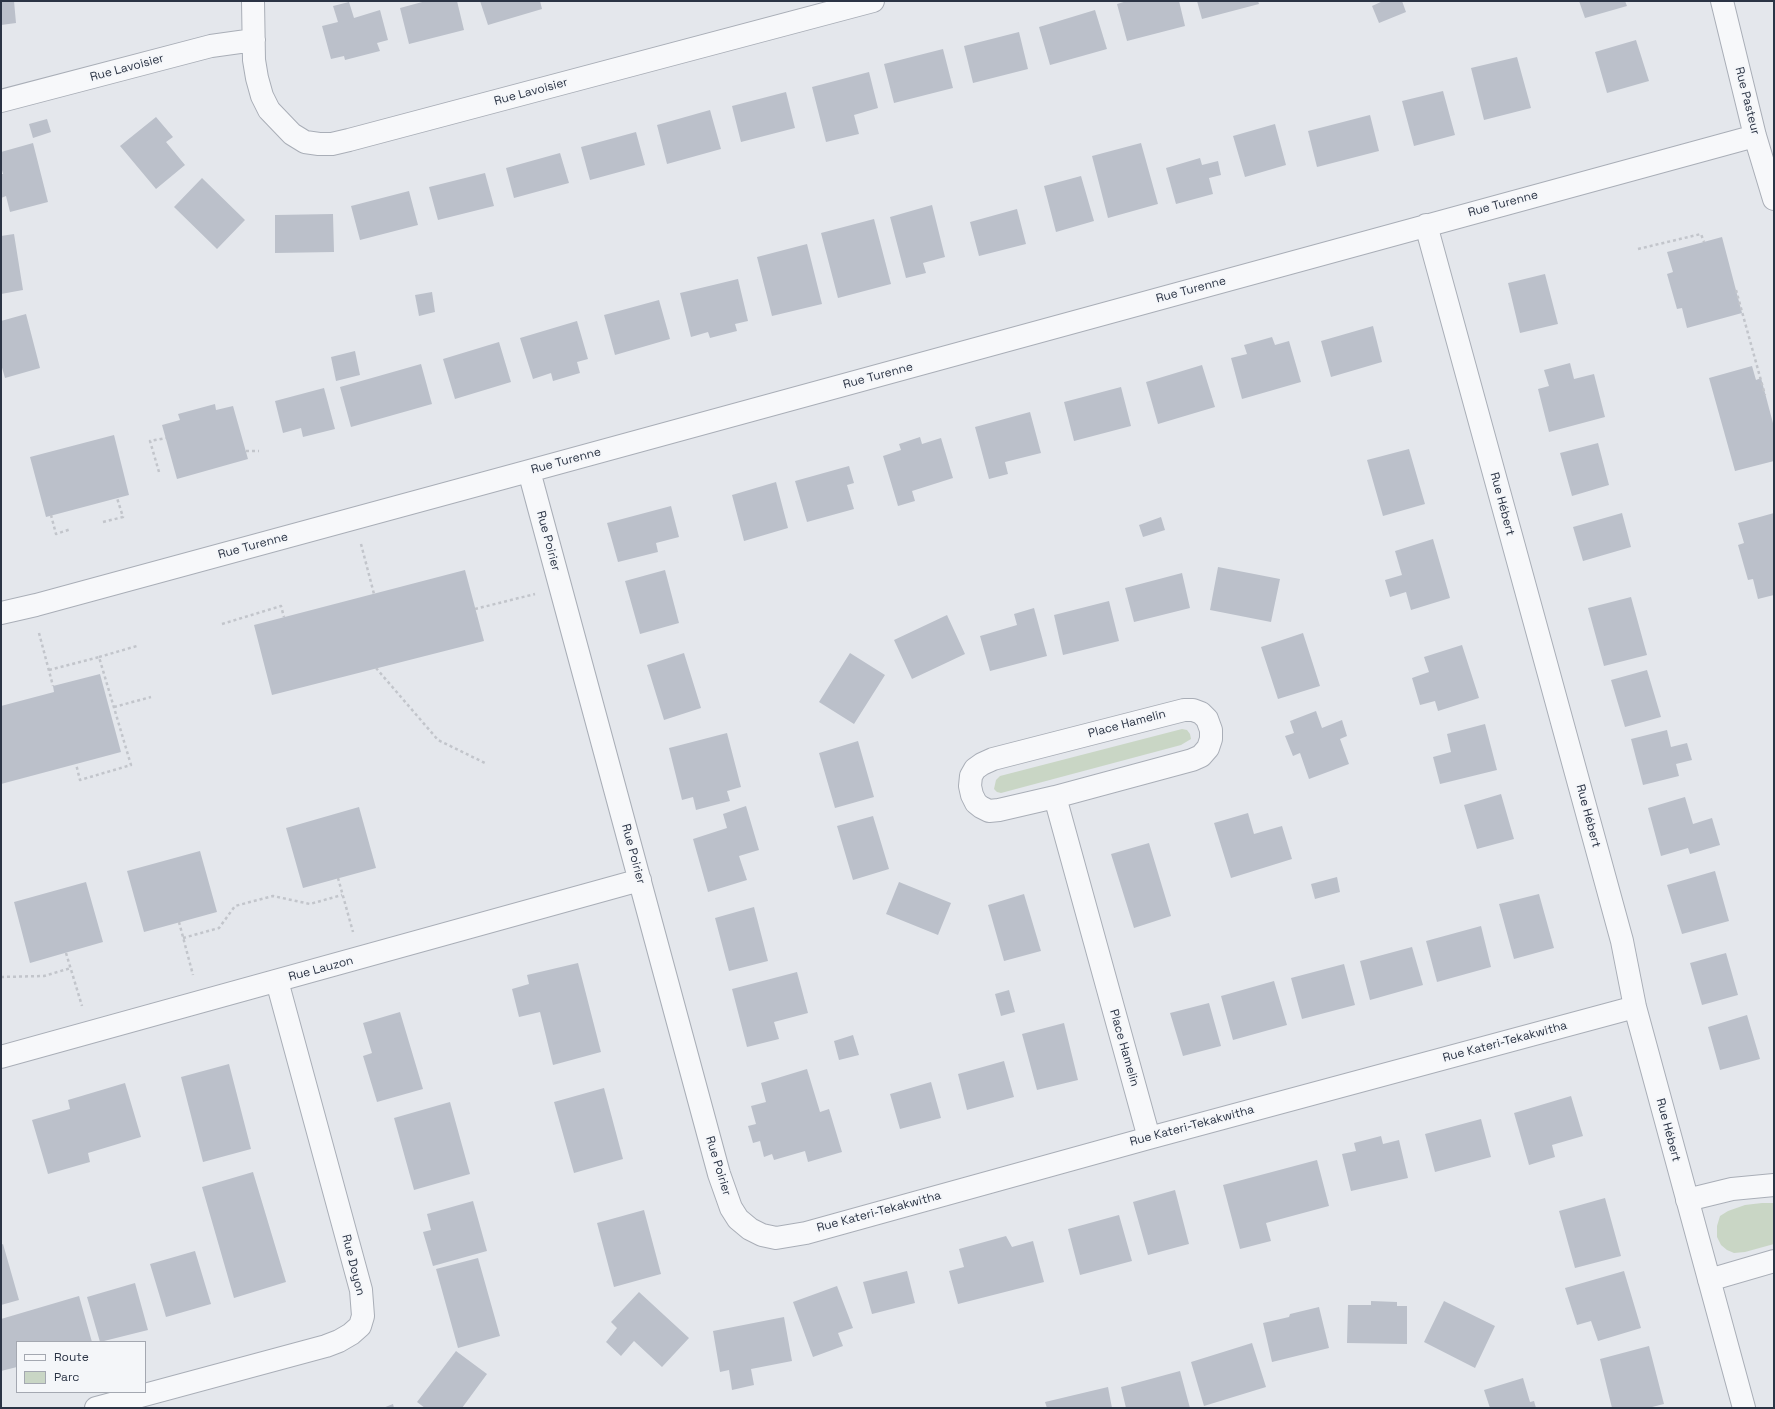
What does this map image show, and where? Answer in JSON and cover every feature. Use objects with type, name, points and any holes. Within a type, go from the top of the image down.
[{"type":"street","name":"Rue Lavoisier","points":[[253,1],[257,78],[262,96],[269,110],[292,134],[305,142],[319,144],[332,144],[872,1]]},
{"type":"street","name":"Rue Pasteur","points":[[1722,1],[1755,136],[1774,199]]},
{"type":"street","name":"Rue Lavoisier","points":[[1,101],[211,46],[254,40]]},
{"type":"street","name":"Rue Turenne","points":[[1,613],[36,605],[529,472],[1755,136]]},
{"type":"street","name":"Rue Hébert","points":[[1426,225],[1622,941],[1635,1007],[1744,1408]]},
{"type":"street","name":"Rue Poirier","points":[[529,472],[725,1192],[738,1219],[750,1229]]},
{"type":"street","name":"Place Hamelin","points":[[1193,710],[1201,713],[1207,719],[1211,730],[1211,739],[1208,748],[1201,756],[1192,760],[1055,797],[1010,808],[989,811],[976,802],[970,786],[971,776],[979,766],[993,759],[1171,712],[1193,710]]},
{"type":"street","name":"Place Hamelin","points":[[1055,797],[1149,1138]]},
{"type":"street","name":"Rue Lauzon","points":[[1,1057],[640,880]]},
{"type":"street","name":"Rue Doyon","points":[[96,1408],[153,1400],[326,1346],[351,1334],[360,1326],[363,1316],[361,1290],[277,981]]},
{"type":"street","name":"Rue Kateri-Tekakwitha","points":[[750,1229],[762,1235],[776,1238],[806,1233],[1149,1138],[1635,1007]]},
{"type":"street","points":[[1687,1200],[1732,1189],[1774,1185]]},
{"type":"street","points":[[1709,1280],[1774,1262]]},
{"type":"path","points":[[1638,250],[1701,234],[1704,242]]},
{"type":"path","points":[[1736,290],[1765,395]]},
{"type":"path","points":[[158,472],[150,442],[166,438]]},
{"type":"path","points":[[246,451],[259,451]]},
{"type":"path","points":[[103,522],[123,517],[116,498]]},
{"type":"path","points":[[51,515],[56,534],[71,529]]},
{"type":"path","points":[[354,519],[374,594]]},
{"type":"path","points":[[475,609],[560,588]]},
{"type":"path","points":[[36,605],[37,627],[53,686]]},
{"type":"path","points":[[222,624],[281,606],[284,617]]},
{"type":"path","points":[[48,670],[137,646]]},
{"type":"path","points":[[76,764],[80,780],[131,765],[99,657]]},
{"type":"path","points":[[376,668],[438,740],[487,764]]},
{"type":"path","points":[[114,707],[151,697]]},
{"type":"path","points":[[338,878],[360,958]]},
{"type":"path","points":[[183,938],[219,928],[235,906],[273,896],[310,904],[342,895]]},
{"type":"path","points":[[179,922],[200,1003]]},
{"type":"path","points":[[66,953],[90,1033]]},
{"type":"path","points":[[1,976],[44,976],[71,968]]},
{"type":"green space","points":[[1182,729],[1187,730],[1191,739],[1181,745],[1001,793],[994,789],[996,780],[1000,776]]},
{"type":"green space","points":[[1774,1203],[1774,1244],[1745,1252],[1734,1253],[1721,1245],[1717,1237],[1717,1226],[1720,1216],[1728,1211],[1745,1205]]},
{"type":"building","points":[[1,1],[14,1],[16,23],[1,25]]},
{"type":"building","points":[[426,1],[457,1],[464,30],[409,44],[400,8]]},
{"type":"building","points":[[480,1],[540,1],[542,9],[488,25]]},
{"type":"building","points":[[1127,1],[1179,1],[1185,26],[1127,41],[1117,4]]},
{"type":"building","points":[[1197,1],[1258,1],[1259,4],[1202,19]]},
{"type":"building","points":[[1383,1],[1402,1],[1406,12],[1379,23],[1372,6]]},
{"type":"building","points":[[1579,1],[1625,1],[1627,6],[1585,18]]},
{"type":"building","points":[[349,2],[354,18],[380,10],[388,40],[377,43],[380,51],[345,60],[344,56],[331,59],[322,26],[338,22],[333,6]]},
{"type":"building","points":[[1095,10],[1107,49],[1050,65],[1039,27]]},
{"type":"building","points":[[1019,32],[1028,69],[973,83],[964,46]]},
{"type":"building","points":[[1636,40],[1649,81],[1607,93],[1595,52]]},
{"type":"building","points":[[943,49],[953,88],[894,103],[884,64]]},
{"type":"building","points":[[1517,57],[1531,108],[1484,120],[1471,68]]},
{"type":"building","points":[[869,72],[878,108],[854,115],[859,134],[826,142],[812,87]]},
{"type":"building","points":[[1443,91],[1455,135],[1414,146],[1402,101]]},
{"type":"building","points":[[786,92],[795,128],[741,142],[732,106]]},
{"type":"building","points":[[710,110],[721,149],[667,164],[657,125]]},
{"type":"building","points":[[1370,115],[1379,151],[1317,167],[1308,131]]},
{"type":"building","points":[[156,117],[173,137],[166,142],[185,165],[156,189],[120,146]]},
{"type":"building","points":[[47,119],[51,132],[33,138],[29,124]]},
{"type":"building","points":[[1275,124],[1286,165],[1245,177],[1233,136]]},
{"type":"building","points":[[636,132],[645,165],[590,180],[581,147]]},
{"type":"building","points":[[33,143],[48,202],[10,212],[6,196],[1,198],[1,174],[3,174],[1,166],[1,152]]},
{"type":"building","points":[[1141,143],[1158,204],[1108,218],[1092,156]]},
{"type":"building","points":[[560,153],[569,183],[514,198],[506,168]]},
{"type":"building","points":[[1200,158],[1202,165],[1218,161],[1221,175],[1209,178],[1213,194],[1176,204],[1166,168]]},
{"type":"building","points":[[485,173],[494,206],[438,220],[429,187]]},
{"type":"building","points":[[1081,176],[1094,221],[1056,232],[1044,186]]},
{"type":"building","points":[[202,178],[245,220],[217,249],[174,207]]},
{"type":"building","points":[[409,191],[418,225],[360,240],[351,206]]},
{"type":"building","points":[[932,205],[945,257],[923,263],[926,273],[906,278],[890,217]]},
{"type":"building","points":[[1017,209],[1026,244],[979,256],[970,222]]},
{"type":"building","points":[[333,214],[334,252],[275,253],[275,215]]},
{"type":"building","points":[[874,219],[891,284],[838,298],[821,233]]},
{"type":"building","points":[[14,234],[23,290],[1,294],[1,236]]},
{"type":"building","points":[[1722,237],[1742,313],[1687,328],[1682,308],[1677,309],[1667,274],[1673,272],[1667,252]]},
{"type":"building","points":[[807,244],[822,304],[772,316],[757,257]]},
{"type":"building","points":[[1545,274],[1558,324],[1520,333],[1508,283]]},
{"type":"building","points":[[738,279],[748,321],[735,324],[737,331],[710,338],[708,332],[691,337],[680,293]]},
{"type":"building","points":[[432,292],[435,312],[419,316],[415,295]]},
{"type":"building","points":[[659,300],[670,339],[615,355],[604,315]]},
{"type":"building","points":[[26,314],[40,368],[5,378],[1,364],[1,321]]},
{"type":"building","points":[[577,321],[588,359],[577,362],[580,373],[553,381],[551,373],[533,379],[520,338]]},
{"type":"building","points":[[1373,326],[1382,362],[1331,377],[1321,341]]},
{"type":"building","points":[[1272,337],[1275,345],[1289,341],[1301,382],[1242,399],[1231,358],[1247,354],[1244,345]]},
{"type":"building","points":[[499,342],[511,382],[455,399],[443,359]]},
{"type":"building","points":[[355,351],[360,375],[336,381],[331,357]]},
{"type":"building","points":[[1570,363],[1574,379],[1594,374],[1605,417],[1549,432],[1538,389],[1549,386],[1544,370]]},
{"type":"building","points":[[421,364],[432,404],[351,427],[340,387]]},
{"type":"building","points":[[1202,365],[1215,407],[1158,424],[1146,382]]},
{"type":"building","points":[[1752,366],[1756,380],[1761,378],[1774,427],[1774,461],[1735,471],[1709,378]]},
{"type":"building","points":[[1121,387],[1131,426],[1074,441],[1064,402]]},
{"type":"building","points":[[324,388],[335,429],[303,437],[301,428],[283,433],[275,401]]},
{"type":"building","points":[[215,404],[216,410],[233,406],[248,459],[177,479],[162,425],[180,420],[178,414]]},
{"type":"building","points":[[1030,412],[1041,453],[1005,462],[1008,474],[989,479],[975,427]]},
{"type":"building","points":[[114,435],[129,495],[46,517],[30,457]]},
{"type":"building","points":[[920,437],[922,444],[941,438],[953,478],[912,491],[915,501],[898,506],[883,456],[901,450],[899,444]]},
{"type":"building","points":[[1598,443],[1609,485],[1572,496],[1560,453]]},
{"type":"building","points":[[1409,449],[1425,504],[1383,516],[1367,460]]},
{"type":"building","points":[[849,466],[854,483],[847,485],[854,509],[807,522],[795,481]]},
{"type":"building","points":[[776,482],[788,528],[744,541],[732,495]]},
{"type":"building","points":[[671,506],[679,537],[656,543],[658,552],[618,562],[607,523]]},
{"type":"building","points":[[1622,513],[1631,547],[1583,561],[1573,527]]},
{"type":"building","points":[[1774,513],[1774,595],[1758,599],[1753,579],[1748,580],[1738,545],[1744,543],[1738,523]]},
{"type":"building","points":[[1161,517],[1165,530],[1143,537],[1139,525]]},
{"type":"building","points":[[1433,539],[1450,598],[1411,610],[1406,592],[1390,597],[1385,580],[1402,575],[1395,551]]},
{"type":"building","points":[[1218,567],[1280,579],[1271,622],[1210,610]]},
{"type":"building","points":[[465,570],[484,641],[272,695],[254,625]]},
{"type":"building","points":[[665,570],[679,623],[640,634],[625,581]]},
{"type":"building","points":[[1182,573],[1190,608],[1134,622],[1125,588]]},
{"type":"building","points":[[1631,597],[1647,655],[1604,666],[1588,608]]},
{"type":"building","points":[[1109,601],[1119,641],[1063,655],[1054,615]]},
{"type":"building","points":[[1034,608],[1047,656],[990,671],[980,636],[1017,625],[1014,614]]},
{"type":"building","points":[[947,615],[965,654],[912,679],[894,640]]},
{"type":"building","points":[[1303,633],[1320,686],[1278,699],[1261,647]]},
{"type":"building","points":[[1462,645],[1479,698],[1438,711],[1435,701],[1420,705],[1412,678],[1429,672],[1424,657]]},
{"type":"building","points":[[684,653],[701,708],[664,720],[647,665]]},
{"type":"building","points":[[850,653],[885,675],[854,724],[819,702]]},
{"type":"building","points":[[1647,670],[1661,717],[1625,727],[1611,680]]},
{"type":"building","points":[[100,674],[121,752],[1,784],[1,706],[54,692],[53,686]]},
{"type":"building","points":[[1316,711],[1322,728],[1342,720],[1347,736],[1340,739],[1349,764],[1309,779],[1300,753],[1293,756],[1285,736],[1294,733],[1290,721]]},
{"type":"building","points":[[1485,724],[1497,770],[1440,784],[1433,757],[1451,752],[1447,734]]},
{"type":"building","points":[[1667,730],[1671,747],[1687,743],[1692,760],[1676,764],[1679,776],[1643,785],[1631,739]]},
{"type":"building","points":[[727,733],[741,787],[727,791],[730,801],[696,810],[693,797],[682,800],[669,748]]},
{"type":"building","points":[[858,741],[874,797],[835,808],[819,753]]},
{"type":"building","points":[[1501,794],[1514,839],[1477,849],[1464,805]]},
{"type":"building","points":[[1685,797],[1693,824],[1712,818],[1720,845],[1690,854],[1688,848],[1661,856],[1648,808]]},
{"type":"building","points":[[746,806],[759,850],[739,856],[747,880],[708,892],[693,839],[727,828],[723,814]]},
{"type":"building","points":[[359,807],[376,868],[303,888],[286,828]]},
{"type":"building","points":[[1248,813],[1254,834],[1282,826],[1292,859],[1231,878],[1214,823]]},
{"type":"building","points":[[873,816],[889,869],[853,880],[837,826]]},
{"type":"building","points":[[1149,843],[1171,916],[1134,928],[1111,854]]},
{"type":"building","points":[[200,851],[217,912],[144,932],[127,871]]},
{"type":"building","points":[[1715,871],[1729,921],[1682,934],[1667,885]]},
{"type":"building","points":[[1337,877],[1340,892],[1315,899],[1311,884]]},
{"type":"building","points":[[86,882],[103,942],[30,963],[14,902]]},
{"type":"building","points":[[899,882],[951,903],[938,935],[886,914]]},
{"type":"building","points":[[1024,894],[1041,951],[1004,961],[988,905]]},
{"type":"building","points":[[1539,894],[1554,948],[1514,959],[1499,904]]},
{"type":"building","points":[[754,907],[768,961],[729,971],[715,918]]},
{"type":"building","points":[[1481,926],[1491,967],[1437,982],[1426,941]]},
{"type":"building","points":[[1412,947],[1423,985],[1370,1000],[1360,961]]},
{"type":"building","points":[[1726,953],[1738,995],[1702,1005],[1690,963]]},
{"type":"building","points":[[578,963],[601,1052],[553,1065],[540,1012],[519,1017],[512,989],[529,984],[527,975]]},
{"type":"building","points":[[1344,964],[1355,1005],[1302,1019],[1291,978]]},
{"type":"building","points":[[797,972],[808,1013],[774,1022],[779,1039],[747,1047],[732,989]]},
{"type":"building","points":[[1274,981],[1287,1025],[1233,1040],[1221,996]]},
{"type":"building","points":[[1009,990],[1015,1012],[1001,1016],[995,994]]},
{"type":"building","points":[[1209,1003],[1221,1046],[1183,1056],[1170,1013]]},
{"type":"building","points":[[400,1012],[423,1089],[377,1102],[363,1056],[372,1053],[363,1023]]},
{"type":"building","points":[[1747,1015],[1760,1059],[1720,1070],[1708,1027]]},
{"type":"building","points":[[1064,1023],[1078,1080],[1037,1090],[1022,1034]]},
{"type":"building","points":[[853,1035],[859,1055],[839,1060],[834,1041]]},
{"type":"building","points":[[1004,1061],[1014,1097],[967,1110],[958,1074]]},
{"type":"building","points":[[229,1064],[251,1149],[203,1162],[181,1077]]},
{"type":"building","points":[[807,1069],[820,1112],[829,1109],[842,1152],[808,1162],[805,1151],[774,1160],[772,1154],[764,1157],[760,1141],[753,1143],[748,1126],[756,1124],[751,1106],[766,1102],[761,1083]]},
{"type":"building","points":[[931,1082],[941,1118],[900,1129],[890,1094]]},
{"type":"building","points":[[125,1083],[141,1137],[88,1153],[90,1162],[48,1174],[32,1120],[70,1109],[68,1100]]},
{"type":"building","points":[[604,1088],[623,1159],[574,1173],[554,1102]]},
{"type":"building","points":[[1571,1096],[1583,1136],[1552,1145],[1555,1157],[1529,1165],[1514,1113]]},
{"type":"building","points":[[450,1102],[470,1174],[414,1190],[394,1118]]},
{"type":"building","points":[[1481,1119],[1491,1157],[1435,1172],[1425,1134]]},
{"type":"building","points":[[1381,1136],[1383,1144],[1399,1140],[1408,1178],[1351,1191],[1342,1154],[1356,1151],[1354,1143]]},
{"type":"building","points":[[1317,1160],[1329,1206],[1266,1223],[1271,1241],[1240,1249],[1223,1185]]},
{"type":"building","points":[[253,1172],[286,1282],[234,1298],[202,1187]]},
{"type":"building","points":[[1175,1190],[1189,1244],[1148,1255],[1133,1202]]},
{"type":"building","points":[[1605,1198],[1621,1256],[1575,1268],[1559,1211]]},
{"type":"building","points":[[473,1201],[487,1251],[433,1266],[423,1232],[431,1230],[427,1214]]},
{"type":"building","points":[[644,1210],[661,1274],[614,1287],[597,1223]]},
{"type":"building","points":[[1119,1215],[1132,1261],[1080,1275],[1068,1229]]},
{"type":"building","points":[[1006,1236],[1012,1247],[1033,1241],[1044,1282],[958,1304],[949,1271],[964,1267],[959,1249]]},
{"type":"building","points":[[3,1244],[19,1300],[1,1305],[1,1245]]},
{"type":"building","points":[[195,1251],[211,1304],[166,1317],[150,1264]]},
{"type":"building","points":[[478,1258],[500,1336],[458,1348],[436,1269]]},
{"type":"building","points":[[907,1271],[915,1303],[872,1314],[863,1282]]},
{"type":"building","points":[[1624,1271],[1641,1328],[1598,1341],[1591,1321],[1577,1325],[1565,1288]]},
{"type":"building","points":[[135,1283],[148,1330],[100,1341],[87,1297]]},
{"type":"building","points":[[837,1286],[853,1328],[838,1333],[843,1346],[813,1357],[793,1302]]},
{"type":"building","points":[[639,1292],[689,1338],[662,1367],[634,1341],[621,1356],[606,1342],[617,1328],[611,1322]]},
{"type":"building","points":[[79,1296],[92,1341],[16,1341],[16,1367],[1,1371],[1,1319]]},
{"type":"building","points":[[1371,1301],[1397,1302],[1397,1306],[1407,1306],[1407,1344],[1347,1343],[1348,1305],[1371,1305]]},
{"type":"building","points":[[1444,1301],[1495,1326],[1475,1368],[1424,1342]]},
{"type":"building","points":[[1319,1307],[1329,1348],[1272,1362],[1263,1323],[1289,1317],[1290,1314]]},
{"type":"building","points":[[784,1317],[792,1361],[751,1369],[754,1385],[732,1390],[729,1370],[720,1372],[713,1331]]},
{"type":"building","points":[[1252,1343],[1266,1387],[1204,1406],[1191,1362]]},
{"type":"building","points":[[1649,1346],[1664,1404],[1648,1408],[1612,1408],[1600,1359]]},
{"type":"building","points":[[456,1351],[487,1374],[462,1408],[425,1408],[417,1402]]},
{"type":"building","points":[[1180,1371],[1190,1408],[1126,1408],[1121,1387]]},
{"type":"building","points":[[1523,1378],[1530,1402],[1534,1401],[1536,1408],[1490,1408],[1484,1390]]},
{"type":"building","points":[[1108,1387],[1112,1408],[1047,1408],[1045,1402]]},
{"type":"building","points":[[393,1404],[394,1408],[383,1408]]}]
